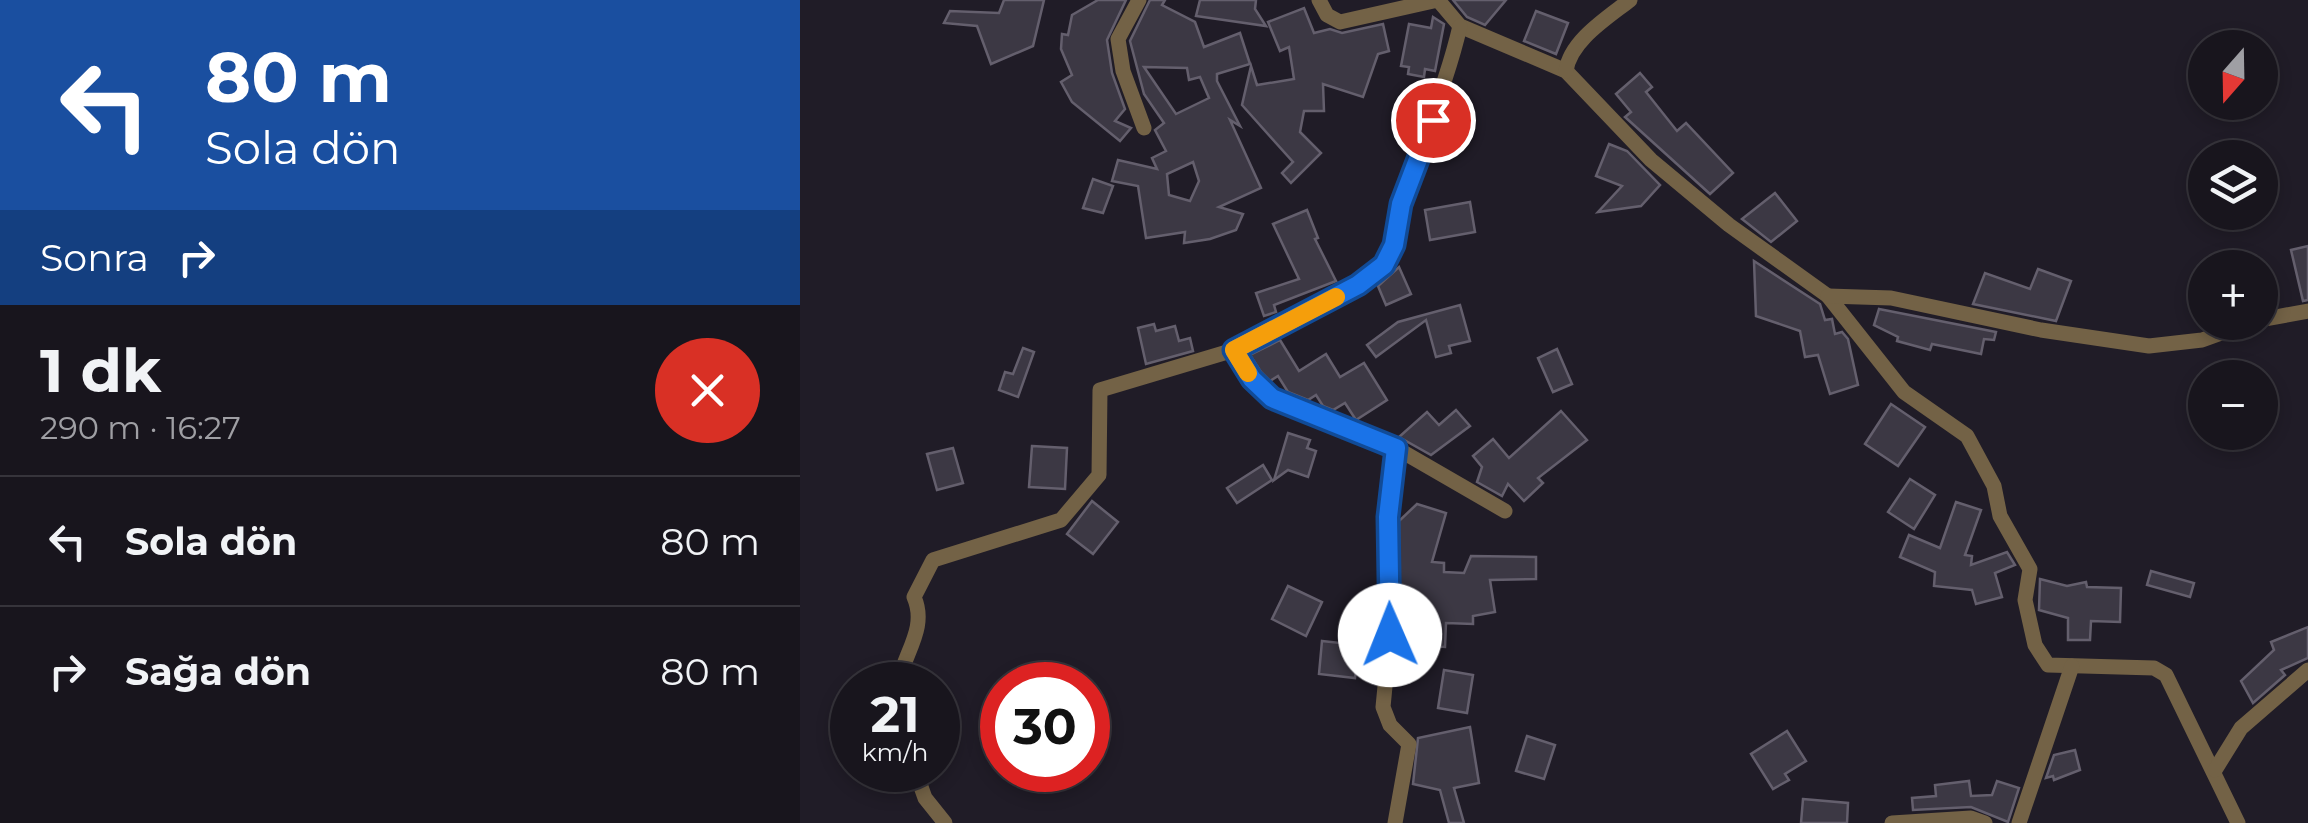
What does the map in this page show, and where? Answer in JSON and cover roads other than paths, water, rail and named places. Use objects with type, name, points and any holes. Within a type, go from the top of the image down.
[{"type":"street","points":[[1139,0],[1118,39],[1123,70],[1144,128]]},
{"type":"street","points":[[1319,0],[1327,15],[1340,22],[1438,0],[1460,26],[1566,71],[1651,160],[1729,225],[1828,296],[1878,365],[1904,392],[1967,436],[1980,455],[2000,516],[2030,569],[2025,600],[2035,645],[2048,665],[2154,668],[2166,675],[2238,823]]},
{"type":"street","points":[[1566,71],[1568,56],[1580,41],[1630,0]]},
{"type":"street","points":[[906,662],[921,612],[914,596],[932,560],[1061,520],[1100,475],[1100,390],[1234,350],[1358,285],[1384,265],[1394,245],[1401,204],[1446,88],[1460,26]]},
{"type":"street","points":[[1828,296],[1891,298],[2041,330],[2150,346],[2202,340]]},
{"type":"street","points":[[2278,317],[2308,311]]},
{"type":"street","points":[[1234,350],[1252,379],[1272,398],[1396,448],[1505,511]]},
{"type":"street","points":[[1395,823],[1409,744],[1390,725],[1383,707],[1390,635],[1388,517],[1396,448]]},
{"type":"street","points":[[2019,823],[2072,666]]},
{"type":"street","points":[[2215,770],[2241,728],[2308,670]]},
{"type":"street","points":[[923,792],[945,823]]},
{"type":"street","points":[[1892,823],[1972,818],[1985,823]]}]
